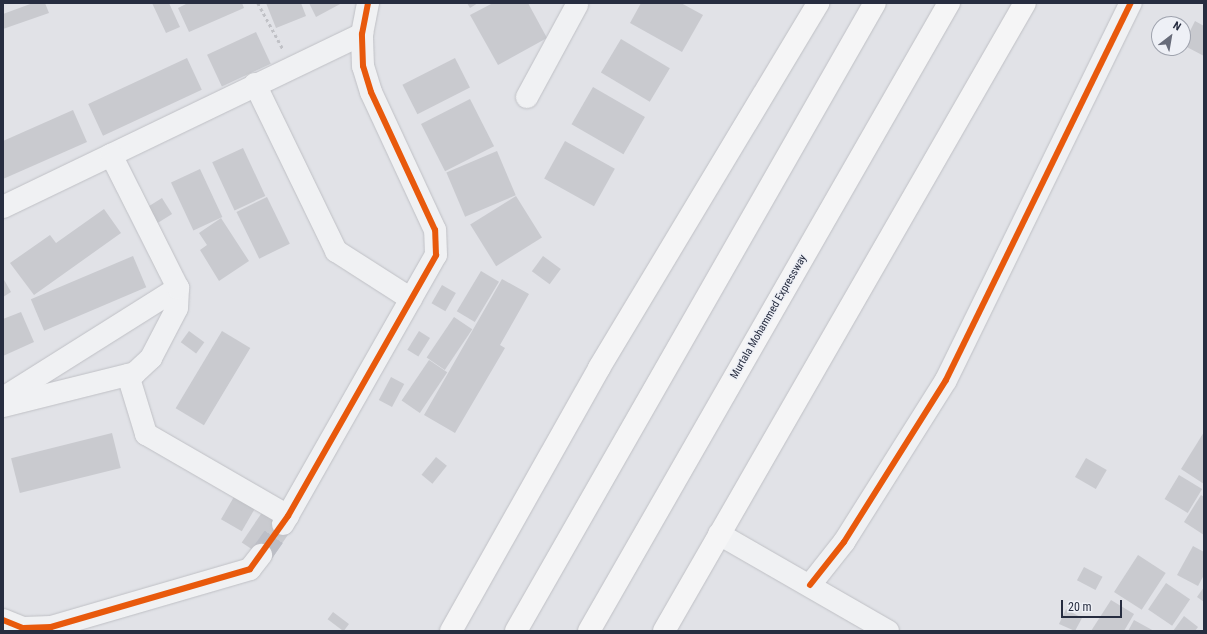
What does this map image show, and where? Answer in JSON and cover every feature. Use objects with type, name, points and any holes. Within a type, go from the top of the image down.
[{"type":"main road","points":[[451,631],[599,368],[818,3]]},
{"type":"main road","points":[[516,631],[874,3]]},
{"type":"main road","name":"Murtala Mohammed Expressway","points":[[589,631],[949,3]]},
{"type":"main road","points":[[664,631],[1025,3]]},
{"type":"street","points":[[128,375],[146,434],[285,520],[436,255],[435,230],[371,92],[363,66],[362,34],[368,3]]},
{"type":"street","points":[[810,585],[844,542],[946,380],[1131,3]]},
{"type":"street","points":[[527,97],[577,4]]},
{"type":"street","points":[[3,207],[255,84],[362,34]]},
{"type":"street","points":[[255,84],[336,251],[411,299]]},
{"type":"street","points":[[3,406],[128,375],[151,358],[177,308],[178,288],[111,155]]},
{"type":"street","points":[[3,398],[178,288]]},
{"type":"street","points":[[719,534],[888,631]]},
{"type":"street","points":[[3,620],[23,628],[51,627],[250,569],[261,555]]},
{"type":"path","points":[[258,3],[292,67]]},
{"type":"building","points":[[33,3],[45,3],[49,13],[3,29],[3,14]]},
{"type":"building","points":[[152,3],[169,3],[180,27],[166,33]]},
{"type":"building","points":[[188,3],[242,3],[244,8],[189,32],[178,8]]},
{"type":"building","points":[[266,3],[301,3],[306,16],[276,28]]},
{"type":"building","points":[[309,3],[342,3],[316,17]]},
{"type":"building","points":[[467,3],[478,3],[470,8]]},
{"type":"building","points":[[493,3],[528,3],[547,38],[498,65],[470,15]]},
{"type":"building","points":[[641,3],[681,3],[703,15],[682,52],[630,23]]},
{"type":"building","points":[[1195,21],[1204,26],[1204,56],[1191,49],[1191,29]]},
{"type":"building","points":[[256,32],[271,64],[222,87],[207,55]]},
{"type":"building","points":[[621,39],[670,68],[650,102],[601,72]]},
{"type":"building","points":[[187,58],[202,90],[103,136],[88,104]]},
{"type":"building","points":[[455,58],[470,87],[417,114],[402,85]]},
{"type":"building","points":[[593,87],[645,117],[623,154],[572,124]]},
{"type":"building","points":[[470,99],[494,146],[445,171],[421,124]]},
{"type":"building","points":[[73,110],[87,142],[3,179],[3,141]]},
{"type":"building","points":[[565,141],[615,169],[594,206],[544,179]]},
{"type":"building","points":[[243,148],[265,196],[235,210],[212,162]]},
{"type":"building","points":[[497,151],[516,195],[465,217],[446,172]]},
{"type":"building","points":[[200,169],[222,217],[193,231],[171,183]]},
{"type":"building","points":[[516,196],[542,238],[496,266],[470,225]]},
{"type":"building","points":[[267,197],[290,244],[259,259],[236,212]]},
{"type":"building","points":[[162,198],[172,214],[158,223],[148,207]]},
{"type":"building","points":[[104,209],[121,233],[34,295],[10,263],[50,235],[56,243]]},
{"type":"building","points":[[221,218],[249,261],[219,281],[200,250],[207,245],[199,233]]},
{"type":"building","points":[[133,256],[146,287],[44,331],[31,299]]},
{"type":"building","points":[[543,256],[561,269],[550,284],[532,271]]},
{"type":"building","points":[[481,271],[499,282],[475,322],[457,311]]},
{"type":"building","points":[[3,278],[11,292],[3,297]]},
{"type":"building","points":[[502,279],[529,294],[500,345],[505,348],[455,433],[424,415]]},
{"type":"building","points":[[442,285],[456,293],[445,311],[432,303]]},
{"type":"building","points":[[21,312],[34,342],[3,356],[3,319]]},
{"type":"building","points":[[454,317],[472,329],[445,370],[427,358]]},
{"type":"building","points":[[189,331],[204,342],[196,353],[181,342]]},
{"type":"building","points":[[222,331],[250,348],[204,425],[176,408]]},
{"type":"building","points":[[419,331],[430,338],[418,357],[407,350]]},
{"type":"building","points":[[429,360],[447,372],[420,413],[402,401]]},
{"type":"building","points":[[391,377],[404,384],[392,407],[379,400]]},
{"type":"building","points":[[1204,432],[1204,484],[1181,469]]},
{"type":"building","points":[[112,433],[121,468],[20,493],[11,458]]},
{"type":"building","points":[[436,457],[447,466],[432,484],[422,475]]},
{"type":"building","points":[[1086,458],[1107,470],[1096,489],[1075,477]]},
{"type":"building","points":[[1179,475],[1202,489],[1188,513],[1165,499]]},
{"type":"building","points":[[235,495],[256,507],[242,531],[221,519]]},
{"type":"building","points":[[1201,495],[1204,497],[1204,535],[1184,522]]},
{"type":"building","points":[[263,511],[291,530],[270,562],[242,543]]},
{"type":"building","points":[[1193,546],[1204,552],[1204,575],[1198,586],[1177,575]]},
{"type":"building","points":[[1138,555],[1166,573],[1142,610],[1114,592]]},
{"type":"building","points":[[1084,567],[1103,577],[1095,590],[1077,580]]},
{"type":"building","points":[[1166,583],[1190,599],[1172,626],[1148,610]]},
{"type":"building","points":[[1204,587],[1204,602],[1197,597]]},
{"type":"building","points":[[1111,600],[1134,614],[1124,631],[1091,631]]},
{"type":"building","points":[[1066,609],[1082,618],[1075,631],[1059,624]]},
{"type":"building","points":[[333,612],[349,624],[343,631],[328,619]]},
{"type":"building","points":[[1184,616],[1198,627],[1195,631],[1173,631]]},
{"type":"building","points":[[1134,620],[1154,631],[1128,631]]},
{"type":"tunnel","points":[[261,555],[283,524]]},
{"type":"cycle path","points":[[3,620],[23,628],[51,627],[250,569],[288,516],[436,255],[435,230],[371,92],[363,66],[362,34],[368,3]]},
{"type":"cycle path","points":[[810,585],[844,542],[946,380],[1131,3]]}]
